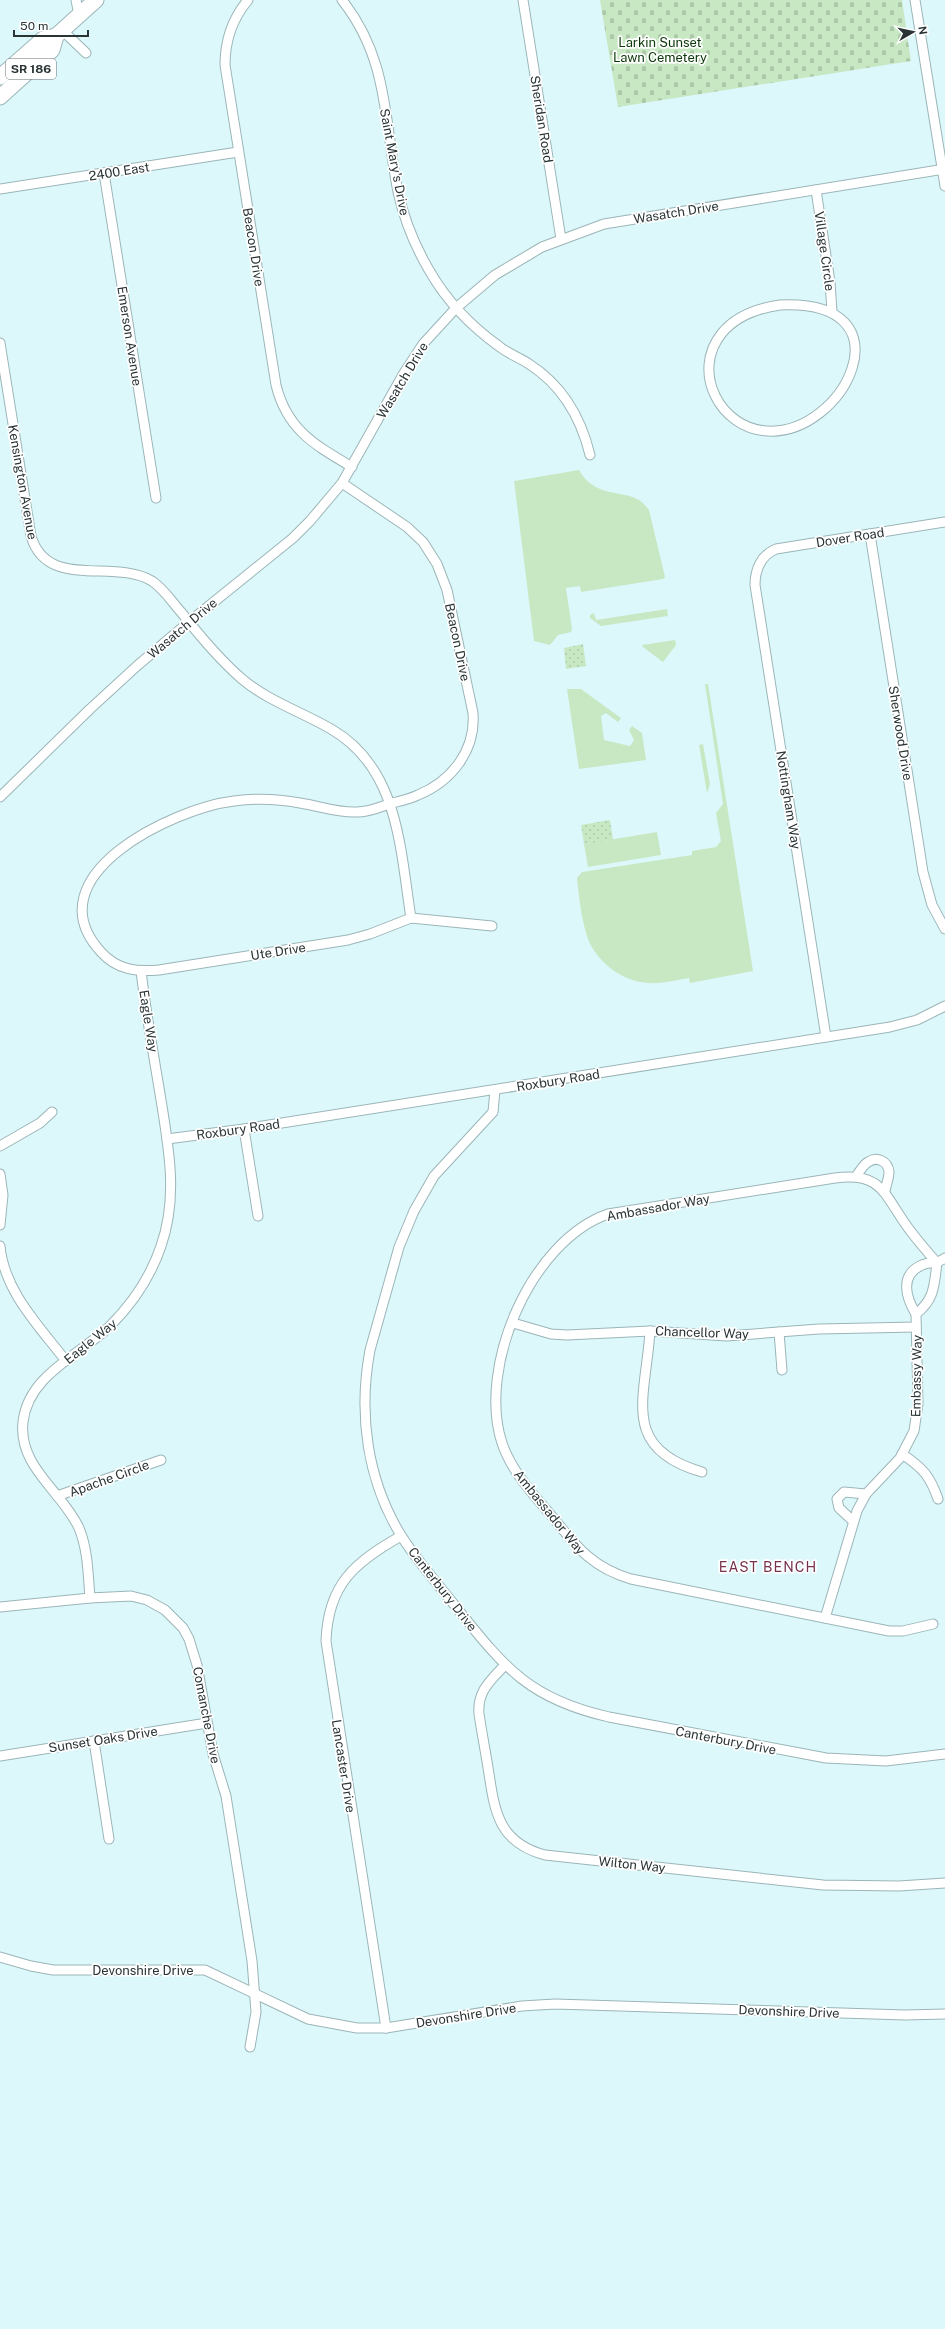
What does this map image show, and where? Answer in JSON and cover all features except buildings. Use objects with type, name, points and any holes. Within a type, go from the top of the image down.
[{"type":"main road","name":"SR 186","points":[[0,77],[43,39],[59,33],[96,0]]},
{"type":"main road","name":"SR 186","points":[[0,97],[52,50],[59,33]]},
{"type":"street","points":[[76,0],[79,15]]},
{"type":"street","name":"Beacon Drive","points":[[248,0],[233,24],[225,54],[226,75],[278,396],[288,417],[302,434],[352,467]]},
{"type":"street","name":"Saint Mary's Drive","points":[[342,0],[364,32],[378,69],[398,190],[405,218],[430,272],[456,308],[485,336],[538,370],[554,385],[577,418],[590,455]]},
{"type":"street","name":"Sheridan Road","points":[[523,0],[561,239]]},
{"type":"street","points":[[915,0],[944,169],[945,186]]},
{"type":"street","points":[[59,33],[86,53]]},
{"type":"street","name":"2400 East","points":[[0,189],[238,152]]},
{"type":"street","name":"Wasatch Drive","points":[[0,797],[90,709],[189,622],[294,538],[329,501],[342,483],[411,362],[430,335],[456,308],[500,271],[526,255],[561,239],[594,227],[627,219],[944,169]]},
{"type":"street","name":"Emerson Avenue","points":[[104,173],[156,498]]},
{"type":"street","name":"Village Circle","points":[[816,190],[830,282],[832,312],[844,322],[851,334],[855,360],[849,378],[827,406],[797,425],[768,432],[748,427],[730,416],[721,407],[711,387],[709,365],[715,343],[729,326],[749,314],[780,305],[800,305],[832,312]]},
{"type":"street","name":"Kensington Avenue","points":[[0,344],[31,536],[38,552],[48,562],[60,568],[127,573],[144,577],[159,586],[189,622],[234,671],[252,687],[332,729],[360,750],[375,769],[391,804],[411,918]]},
{"type":"street","name":"Beacon Drive","points":[[141,971],[120,966],[102,954],[90,936],[84,914],[84,897],[93,876],[102,865],[133,840],[178,816],[195,809],[233,801],[284,800],[336,811],[356,812],[373,810],[419,795],[455,770],[470,743],[473,731],[473,713],[447,590],[437,564],[423,542],[407,527],[342,483]]},
{"type":"street","name":"Dover Road","points":[[760,563],[767,554],[776,549],[945,522]]},
{"type":"street","name":"Sherwood Drive","points":[[870,534],[923,872],[932,905],[945,929]]},
{"type":"street","name":"Nottingham Way","points":[[760,563],[754,585],[826,1037]]},
{"type":"street","points":[[411,918],[492,926]]},
{"type":"street","name":"Ute Drive","points":[[141,971],[159,970],[348,940],[370,934],[411,918]]},
{"type":"street","name":"Eagle Way","points":[[90,1598],[83,1540],[74,1520],[30,1459],[24,1441],[23,1421],[28,1401],[34,1390],[66,1360],[98,1337],[120,1316],[139,1291],[161,1247],[170,1211],[172,1175],[141,971]]},
{"type":"street","name":"Roxbury Road","points":[[167,1139],[244,1129],[495,1090],[908,1023],[945,1006]]},
{"type":"street","name":"Canterbury Drive","points":[[495,1090],[493,1112],[434,1176],[414,1211],[399,1247],[370,1350],[364,1404],[368,1448],[381,1493],[401,1536],[414,1555],[505,1665],[528,1685],[559,1702],[609,1717],[826,1758],[886,1761],[945,1754]]},
{"type":"street","points":[[0,1146],[40,1123],[52,1112]]},
{"type":"street","points":[[244,1129],[258,1216]]},
{"type":"street","points":[[856,1177],[869,1161],[877,1159],[882,1161],[887,1165],[889,1174],[885,1191]]},
{"type":"street","points":[[0,1174],[3,1195],[0,1225]]},
{"type":"street","name":"Ambassador Way","points":[[933,1624],[896,1632],[631,1579],[604,1569],[577,1548],[522,1480],[511,1462],[502,1441],[497,1414],[497,1382],[502,1354],[513,1323],[525,1292],[538,1270],[570,1236],[597,1218],[619,1212],[835,1178],[856,1177],[873,1182],[885,1191],[905,1223],[941,1261]]},
{"type":"street","points":[[0,1246],[4,1270],[15,1292],[66,1360]]},
{"type":"street","points":[[916,1314],[930,1299],[941,1261]]},
{"type":"street","name":"Embassy Way","points":[[825,1618],[853,1521],[866,1494],[902,1454],[911,1438],[917,1414],[916,1314],[906,1295],[909,1278],[920,1266],[941,1261]]},
{"type":"street","name":"Chancellor Way","points":[[513,1323],[559,1335],[650,1331],[723,1336],[779,1332],[916,1327]]},
{"type":"street","points":[[650,1331],[648,1365],[642,1406],[646,1432],[663,1454],[685,1467],[702,1472]]},
{"type":"street","points":[[779,1332],[782,1370]]},
{"type":"street","points":[[902,1454],[930,1477],[938,1499]]},
{"type":"street","name":"Apache Circle","points":[[57,1496],[161,1460]]},
{"type":"street","points":[[853,1521],[839,1508],[837,1499],[844,1492],[866,1494]]},
{"type":"street","name":"Lancaster Drive","points":[[386,2028],[327,1654],[326,1634],[332,1603],[349,1573],[371,1554],[401,1536]]},
{"type":"street","name":"Comanche Drive","points":[[0,1607],[122,1596],[139,1598],[155,1604],[175,1618],[183,1628],[194,1651],[212,1754],[226,1796],[256,1994],[256,2012],[250,2047]]},
{"type":"street","name":"Wilton Way","points":[[505,1665],[481,1692],[479,1699],[479,1714],[496,1812],[506,1832],[529,1850],[545,1855],[823,1884],[898,1886],[945,1882]]},
{"type":"street","name":"Sunset Oaks Drive","points":[[0,1756],[207,1723]]},
{"type":"street","points":[[94,1741],[109,1839]]},
{"type":"street","name":"Devonshire Drive","points":[[0,1957],[31,1966],[53,1970],[205,1970],[308,2019],[357,2028],[386,2028],[522,2006],[555,2004],[889,2014],[945,2014]]},
{"type":"green space","name":"Larkin Sunset Lawn Cemetery","points":[[600,0],[902,0],[911,61],[618,107]]},
{"type":"green space","points":[[579,470],[587,480],[596,487],[605,491],[634,498],[642,502],[649,510],[665,577],[663,579],[581,592],[580,586],[566,588],[572,629],[571,632],[558,635],[550,645],[534,641],[514,481]]},
{"type":"green space","points":[[667,609],[668,616],[601,626],[590,618],[590,615],[594,613],[596,620]]},
{"type":"green space","points":[[675,640],[676,645],[663,662],[642,645]]},
{"type":"green space","points":[[583,644],[586,666],[566,669],[564,648]]},
{"type":"green space","points":[[705,684],[708,684],[753,971],[690,983],[689,978],[659,983],[639,982],[620,974],[603,962],[596,954],[587,936],[583,922],[577,878],[582,872],[692,855],[692,851],[716,847],[721,841],[716,813],[723,804]]},
{"type":"green space","points":[[567,689],[581,689],[621,718],[618,722],[606,713],[601,716],[604,740],[630,746],[634,740],[629,730],[632,726],[642,733],[646,760],[579,769]]},
{"type":"green space","points":[[703,744],[710,784],[707,793],[699,745]]},
{"type":"green space","points":[[610,820],[613,840],[584,844],[581,825]]},
{"type":"green space","points":[[657,832],[661,855],[588,867],[584,844]]},
{"type":"district","name":"EAST BENCH","points":[[768,1567]]}]
